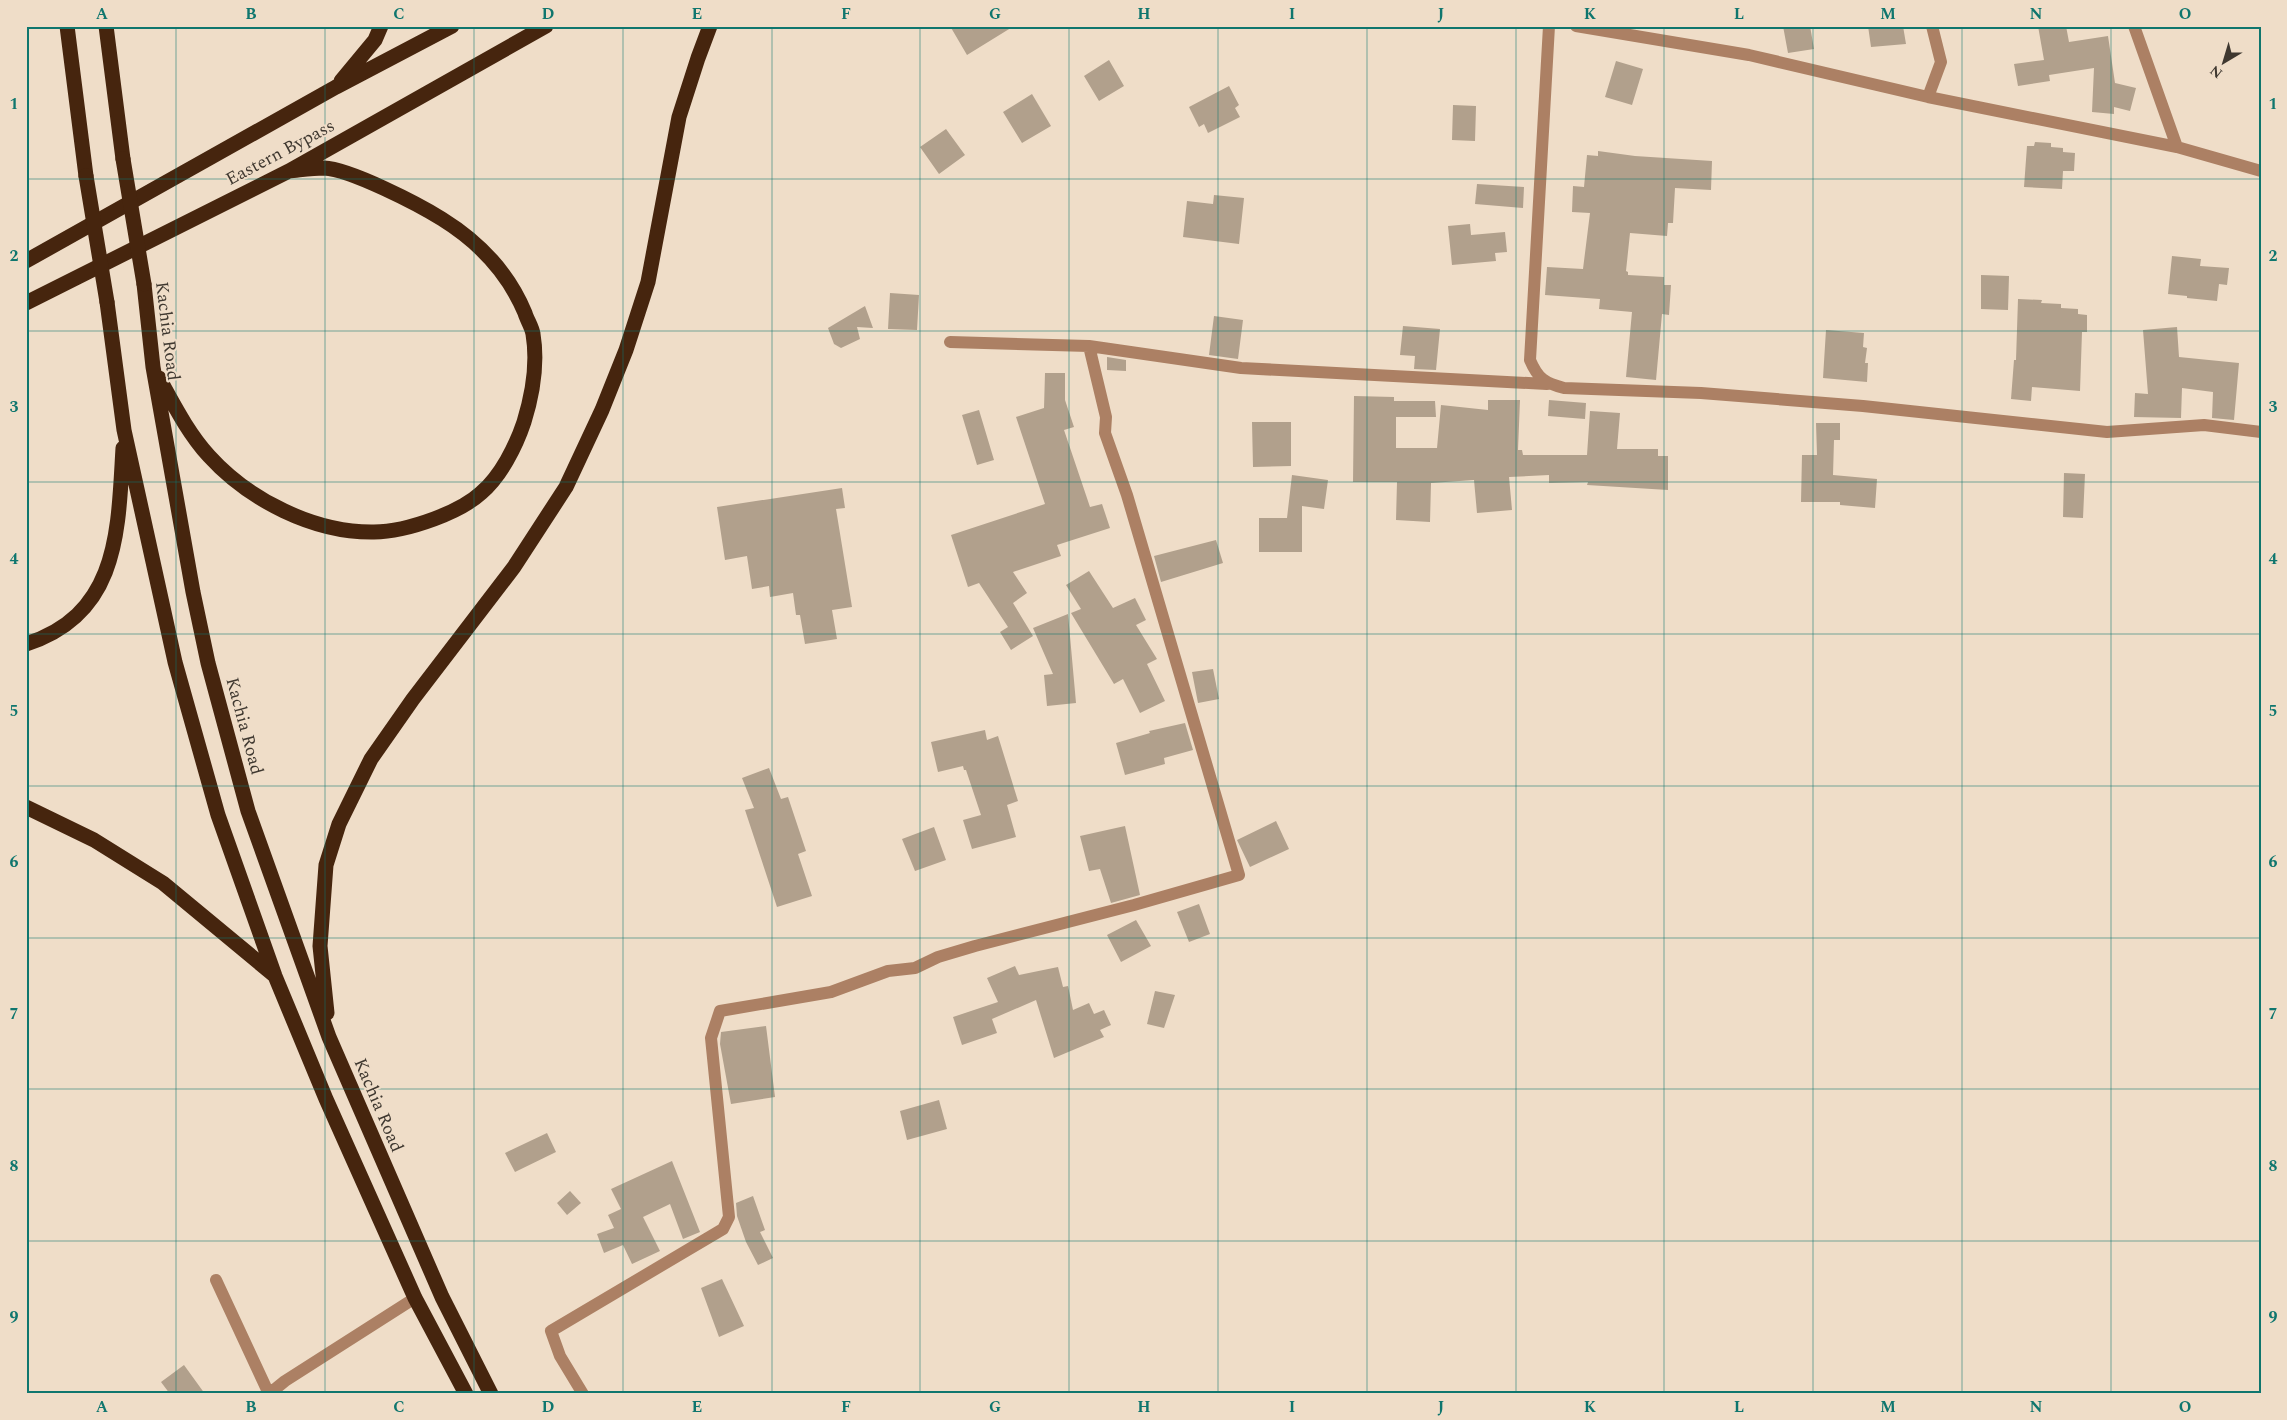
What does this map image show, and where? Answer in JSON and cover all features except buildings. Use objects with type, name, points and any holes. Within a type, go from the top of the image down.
[{"type":"highway","points":[[57,26],[75,90]]},
{"type":"highway","points":[[67,26],[86,176],[124,430],[176,662],[218,815],[275,976],[311,1062],[415,1298],[466,1394]]},
{"type":"highway","name":"Kachia Road","points":[[106,26],[123,160],[144,284],[153,367],[190,574],[208,663],[248,811],[329,1037],[442,1297],[491,1394]]},
{"type":"highway","points":[[336,87],[375,40],[381,26]]},
{"type":"highway","name":"Eastern Bypass","points":[[26,261],[336,87],[452,26]]},
{"type":"highway","name":"Eastern Bypass","points":[[26,303],[289,171],[546,26]]},
{"type":"highway","points":[[329,1037],[320,946],[326,865],[339,824],[371,759],[413,699],[514,567],[566,487],[602,410],[626,350],[648,282],[679,117],[710,26]]},
{"type":"highway","points":[[153,367],[186,427],[210,457],[232,476],[270,502],[302,519],[338,530],[376,532],[413,527],[451,512],[481,493],[501,469],[519,438],[529,405],[535,370],[533,332],[519,299],[494,261],[464,232],[424,208],[357,176],[326,168],[289,171]]},
{"type":"highway","points":[[26,644],[54,632],[78,613],[97,591],[112,560],[118,524],[124,430]]},
{"type":"highway","points":[[26,807],[94,840],[163,883],[275,976]]},
{"type":"highway","points":[[311,1062],[336,1052]]},
{"type":"street","points":[[1547,384],[1534,371],[1530,360],[1549,26]]},
{"type":"street","points":[[1576,26],[1749,55],[1928,98],[2177,147],[2261,171]]},
{"type":"street","points":[[1928,98],[1941,62],[1932,26]]},
{"type":"street","points":[[2134,26],[2177,147]]},
{"type":"street","points":[[950,342],[1089,346],[1241,368],[1547,384],[1564,388],[1701,394],[1863,406],[2107,432],[2204,425],[2261,432]]},
{"type":"street","points":[[583,1394],[560,1356],[551,1331],[723,1229],[728,1217],[710,1038],[720,1011],[831,992],[888,971],[915,968],[938,957],[975,946],[1134,905],[1239,875],[1127,495],[1105,433],[1106,417],[1089,346]]},
{"type":"street","points":[[216,1280],[269,1394],[285,1381],[415,1298]]}]
